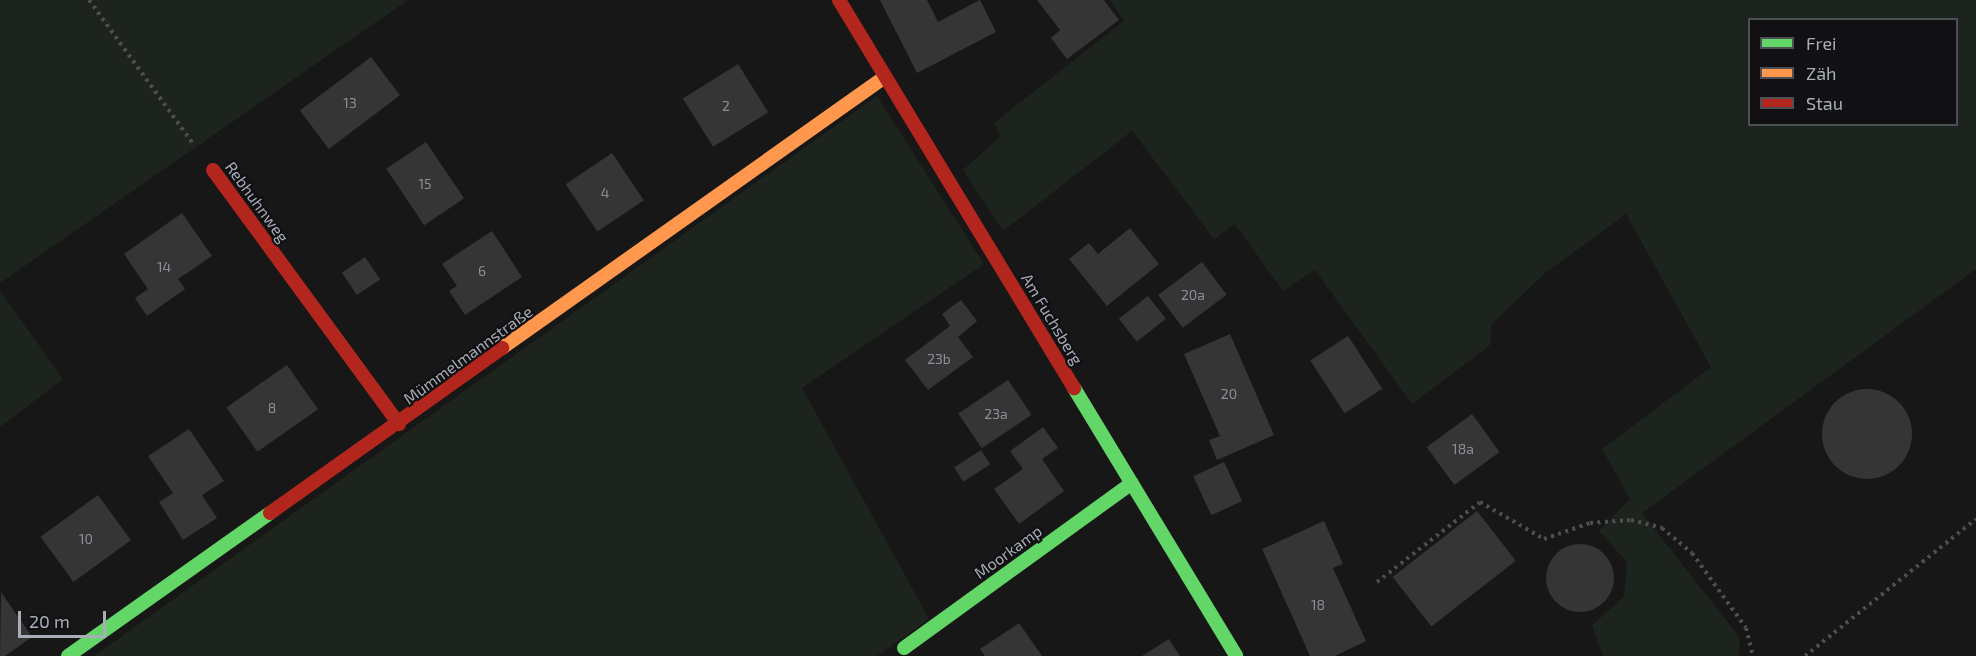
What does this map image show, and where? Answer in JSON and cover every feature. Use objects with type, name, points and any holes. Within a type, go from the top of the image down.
[{"type":"street","name":"Am Fuchsberg","points":[[839,0],[1236,656]]},
{"type":"street","name":"Mümmelmannstraße","points":[[68,656],[399,424],[885,77]]},
{"type":"street","name":"Rebhuhnweg","points":[[213,170],[399,424]]},
{"type":"street","name":"Moorkamp","points":[[904,648],[1132,483]]},
{"type":"path","name":"Rebhuhnweg","points":[[89,0],[213,170]]},
{"type":"path","points":[[1377,582],[1480,502],[1544,539],[1590,523],[1631,520],[1662,528],[1692,553],[1746,628],[1753,656]]},
{"type":"path","points":[[1804,656],[1976,519]]},
{"type":"shaded area","points":[[0,0],[408,0],[0,283]]},
{"type":"shaded area","points":[[1110,0],[1976,0],[1976,269],[1642,513],[1740,638],[1739,656],[1603,656],[1592,625],[1624,597],[1627,562],[1599,531],[1630,499],[1602,449],[1711,367],[1626,214],[1544,274],[1492,324],[1490,345],[1412,404],[1315,270],[1283,291],[1235,224],[1214,239],[1132,131],[1003,231],[963,170],[1001,136],[994,123],[1124,21]]},
{"type":"shaded area","points":[[877,96],[984,264],[802,388],[929,619],[877,656],[94,656]]},
{"type":"shaded area","points":[[0,291],[63,379],[0,427]]},
{"type":"building","points":[[880,0],[927,0],[938,22],[980,0],[996,32],[917,73]]},
{"type":"building","points":[[1037,0],[1104,0],[1119,20],[1067,59],[1051,38],[1060,30]]},
{"type":"building","points":[[371,57],[400,95],[329,149],[300,111]]},
{"type":"building","points":[[738,64],[768,112],[713,147],[683,98]]},
{"type":"building","points":[[426,142],[464,198],[424,225],[386,169]]},
{"type":"building","points":[[612,153],[644,200],[597,232],[566,184]]},
{"type":"building","points":[[182,213],[212,256],[178,279],[185,289],[147,316],[135,298],[148,289],[124,254]]},
{"type":"building","points":[[1130,228],[1159,264],[1107,306],[1069,259],[1089,243],[1098,254]]},
{"type":"building","points":[[492,231],[522,277],[465,315],[449,291],[457,286],[442,264]]},
{"type":"building","points":[[365,257],[380,279],[357,295],[342,273]]},
{"type":"building","points":[[1202,262],[1227,295],[1183,328],[1158,295]]},
{"type":"building","points":[[1148,296],[1166,319],[1137,342],[1119,319]]},
{"type":"building","points":[[961,300],[977,321],[958,337],[973,357],[928,390],[905,360],[950,326],[942,314]]},
{"type":"building","points":[[1230,334],[1274,435],[1217,460],[1209,440],[1220,436],[1184,354]]},
{"type":"building","points":[[1348,336],[1382,389],[1345,413],[1310,361]]},
{"type":"building","points":[[287,365],[318,409],[257,452],[226,407]]},
{"type":"building","points":[[1008,380],[1031,415],[982,448],[958,414]]},
{"type":"building","points":[[1867,389],[1884,392],[1899,402],[1909,417],[1912,434],[1909,451],[1899,466],[1884,476],[1867,479],[1850,476],[1835,466],[1825,451],[1822,434],[1825,417],[1835,402],[1850,392]]},
{"type":"building","points":[[1472,414],[1500,452],[1454,485],[1427,447]]},
{"type":"building","points":[[1043,427],[1058,448],[1042,459],[1064,491],[1019,524],[994,489],[1023,469],[1010,451]]},
{"type":"building","points":[[189,429],[224,481],[202,495],[217,518],[183,540],[159,502],[173,493],[148,456]]},
{"type":"building","points":[[981,450],[990,464],[963,482],[954,467]]},
{"type":"building","points":[[1224,462],[1242,501],[1211,515],[1193,476]]},
{"type":"building","points":[[98,495],[131,540],[73,582],[41,537]]},
{"type":"building","points":[[1477,511],[1516,561],[1431,627],[1393,577]]},
{"type":"building","points":[[1324,521],[1343,564],[1333,568],[1366,641],[1335,656],[1310,656],[1262,549]]},
{"type":"building","points":[[1573,544],[1587,544],[1599,549],[1609,559],[1614,578],[1609,597],[1599,607],[1587,612],[1573,612],[1561,607],[1551,597],[1546,585],[1546,571],[1551,559],[1561,549]]},
{"type":"building","points":[[1,592],[32,637],[5,656],[0,656]]},
{"type":"building","points":[[1019,623],[1042,656],[985,656],[980,649]]},
{"type":"building","points":[[1169,639],[1180,656],[1142,656]]},
{"type":"traffic: fast","points":[[1074,388],[1236,656]]},
{"type":"traffic: fast","points":[[904,648],[1132,483]]},
{"type":"traffic: fast","points":[[68,656],[270,513]]},
{"type":"traffic: slow","points":[[502,348],[885,77]]},
{"type":"traffic: jam","points":[[839,0],[1074,388]]},
{"type":"traffic: jam","points":[[213,170],[399,424]]},
{"type":"traffic: jam","points":[[270,513],[502,348]]}]
